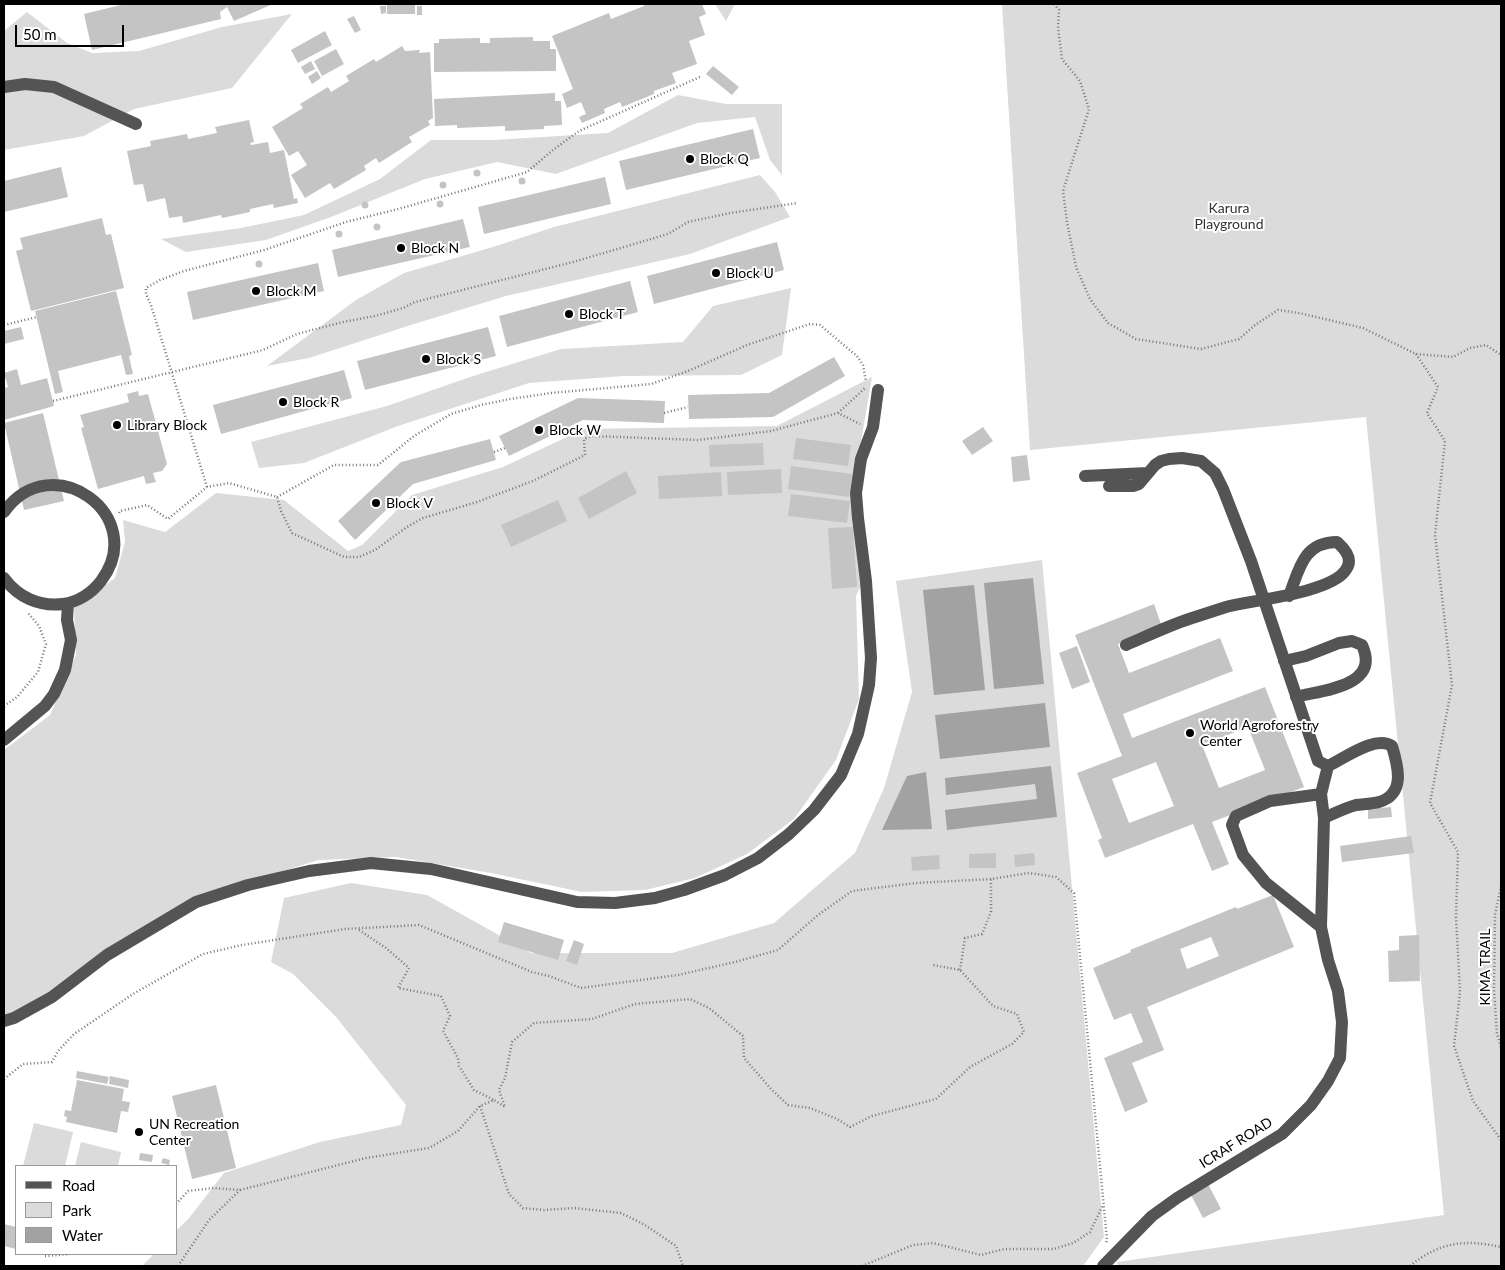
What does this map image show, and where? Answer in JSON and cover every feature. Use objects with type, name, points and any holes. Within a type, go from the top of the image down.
[{"type":"lane","points":[[4,87],[24,84],[54,87],[136,124]]},
{"type":"lane","points":[[4,1021],[14,1018],[52,997],[107,955],[196,902],[248,886],[310,871],[371,863],[431,869],[577,902],[615,903],[655,898],[684,890],[725,875],[758,858],[789,834],[814,810],[841,775],[858,734],[869,685],[871,658],[866,580],[856,493],[861,460],[873,427],[878,390]]},
{"type":"lane","points":[[1109,486],[1132,486],[1139,484],[1144,480],[1147,473],[1161,461],[1182,458],[1201,461],[1215,473],[1251,561],[1318,761],[1328,766]]},
{"type":"lane","points":[[1085,476],[1147,473]]},
{"type":"lane","points":[[4,512],[11,503],[25,492],[43,485],[60,485],[77,489],[92,497],[103,510],[111,525],[114,541],[113,558],[107,574],[97,587],[84,597],[68,604],[40,604],[27,599],[11,588],[4,578]]},
{"type":"lane","points":[[1126,645],[1187,619],[1263,599],[1289,596],[1333,581],[1344,573],[1349,562],[1349,556],[1344,548],[1337,542],[1330,542],[1318,545],[1311,550],[1303,560],[1289,596]]},
{"type":"lane","points":[[4,740],[45,706],[54,694],[65,670],[71,640],[67,620],[68,604]]},
{"type":"lane","points":[[1284,661],[1306,656],[1339,643],[1352,641],[1362,644],[1366,654],[1365,666],[1351,682],[1331,690],[1296,697]]},
{"type":"lane","points":[[1321,927],[1266,883],[1243,855],[1232,825],[1236,816],[1270,801],[1321,794],[1328,766],[1371,745],[1386,742],[1392,746],[1399,782],[1395,791],[1388,798],[1379,802],[1343,809],[1324,818]]},
{"type":"lane","name":"ICRAF ROAD","points":[[1103,1266],[1152,1216],[1177,1198],[1282,1134],[1311,1105],[1328,1081],[1340,1058],[1342,1022],[1338,991],[1328,960],[1321,927],[1324,818],[1321,794]]},
{"type":"path","points":[[1054,4],[1059,10],[1058,28],[1062,59],[1080,81],[1089,109],[1063,191],[1067,222],[1076,266],[1090,299],[1108,323],[1136,338],[1201,349],[1239,340],[1255,325],[1278,310],[1363,328],[1416,354],[1453,357],[1470,348],[1486,345],[1501,355]]},
{"type":"path","points":[[206,487],[172,372],[146,294],[146,288],[160,280],[184,271],[264,250],[346,222],[527,172],[579,131],[702,76]]},
{"type":"path","points":[[53,401],[263,350],[297,334],[375,316],[403,308],[415,302],[583,259],[668,234],[688,222],[730,213],[798,204]]},
{"type":"path","points":[[4,325],[37,317]]},
{"type":"path","points":[[111,525],[120,511],[147,505],[168,519],[206,487],[228,483],[277,497],[334,465],[378,465],[414,436],[450,414],[510,399],[551,393],[651,384],[688,371],[747,345],[810,324],[820,325],[857,356],[863,364],[866,377],[864,390],[838,413],[771,431],[698,440],[591,436],[584,439],[585,455],[533,481],[477,502],[423,518],[375,550],[359,557],[344,557],[292,533],[281,511],[277,497]]},
{"type":"path","points":[[1416,354],[1438,387],[1427,413],[1445,441],[1435,535],[1452,685],[1430,803],[1458,852],[1456,917],[1460,992],[1454,1046],[1473,1101],[1501,1140]]},
{"type":"path","points":[[664,414],[688,407]]},
{"type":"path","points":[[838,413],[855,422],[873,427]]},
{"type":"path","points":[[494,452],[505,448]]},
{"type":"path","points":[[4,706],[17,697],[38,672],[46,644],[39,626],[25,609]]},
{"type":"path","points":[[4,1078],[23,1064],[52,1062],[58,1051],[74,1034],[133,994],[203,954],[242,944],[358,929],[419,925],[532,972],[581,988],[678,975],[778,950],[818,915],[852,890],[916,883],[990,879],[1029,873],[1056,877],[1074,892],[1107,1240],[1104,1249]]},
{"type":"path","points":[[960,970],[965,938],[982,934],[991,912],[990,879]]},
{"type":"path","name":"KIMA TRAIL","points":[[1501,886],[1495,915],[1494,990],[1497,1034],[1501,1047]]},
{"type":"path","points":[[358,929],[386,948],[409,968],[398,988],[441,996],[450,1016],[443,1032],[458,1058],[459,1066],[474,1090],[506,1107],[499,1090],[505,1078],[512,1042],[534,1023],[592,1019],[635,1004],[690,999],[709,1008],[743,1036],[744,1058],[788,1105],[810,1108],[838,1119],[850,1127],[872,1116],[936,1099],[970,1067],[1012,1044],[1024,1032],[1017,1014],[993,1006],[960,970],[933,965]]},
{"type":"path","points":[[178,1202],[188,1191],[214,1188],[240,1190],[366,1158],[429,1148],[458,1131],[480,1106],[494,1100]]},
{"type":"path","points":[[480,1106],[510,1194],[523,1208],[544,1210],[574,1208],[621,1212],[645,1225],[676,1246],[683,1266]]},
{"type":"path","points":[[178,1266],[209,1220],[240,1190]]},
{"type":"path","points":[[862,1266],[913,1245],[933,1243],[981,1255],[1004,1249],[1054,1249],[1073,1243],[1090,1232],[1103,1205]]},
{"type":"path","points":[[1410,1266],[1422,1256],[1450,1244],[1479,1242],[1501,1246]]},
{"type":"path","points":[[45,1256],[58,1255]]},
{"type":"green space","points":[[715,4],[735,4],[726,21]]},
{"type":"green space","name":"Karura Playground","points":[[1002,4],[1501,4],[1501,1266],[1118,1266],[1117,1262],[1444,1215],[1366,417],[1030,450]]},
{"type":"green space","points":[[27,12],[67,43],[92,53],[139,51],[222,27],[292,14],[232,88],[134,109],[84,136],[4,150],[4,31]]},
{"type":"green space","points":[[678,95],[726,104],[782,104],[782,175],[770,160],[755,117],[697,123],[556,174],[497,162],[425,179],[331,217],[266,240],[186,252],[161,239],[241,228],[304,215],[380,179],[431,140],[493,140],[608,133]]},
{"type":"green space","points":[[760,175],[775,192],[790,217],[690,254],[506,296],[309,358],[267,366],[356,300],[404,273],[554,227]]},
{"type":"green space","points":[[791,288],[782,355],[741,375],[624,376],[529,383],[398,426],[304,463],[259,468],[251,442],[387,406],[473,376],[561,349],[683,342],[713,306]]},
{"type":"green space","points":[[872,377],[858,459],[862,583],[856,596],[859,699],[836,760],[794,819],[747,854],[695,878],[645,890],[582,892],[491,873],[396,857],[318,860],[194,900],[52,994],[4,1019],[4,750],[50,715],[76,655],[74,608],[115,578],[125,542],[123,520],[165,532],[216,493],[284,500],[348,551],[362,545],[412,495],[503,467],[584,429],[777,426]]},
{"type":"green space","points":[[1042,560],[1104,1237],[1083,1266],[142,1266],[153,1255],[178,1255],[178,1229],[189,1218],[224,1173],[320,1142],[401,1125],[406,1105],[336,1017],[293,974],[271,962],[284,898],[351,883],[427,895],[531,953],[672,953],[774,923],[855,853],[884,788],[912,692],[896,581]]},
{"type":"green space","points":[[34,1123],[73,1132],[65,1165],[23,1165]]},
{"type":"green space","points":[[81,1142],[121,1152],[118,1165],[75,1165]]},
{"type":"water","points":[[1033,578],[1044,684],[994,689],[984,583]]},
{"type":"water","points":[[974,585],[985,690],[934,695],[923,590]]},
{"type":"water","points":[[1045,703],[1050,747],[940,759],[935,715]]},
{"type":"water","points":[[1051,766],[1057,817],[947,830],[945,810],[1037,799],[1035,784],[946,795],[945,778]]},
{"type":"water","points":[[926,772],[932,829],[882,830],[907,776]]},
{"type":"building","points":[[125,4],[273,4],[234,21],[227,7],[220,12],[221,19],[92,50],[84,14]]},
{"type":"building","points":[[387,4],[415,4],[415,14],[387,14]]},
{"type":"building","points":[[644,4],[702,4],[706,14],[699,17],[705,35],[689,41],[697,64],[672,73],[676,83],[654,91],[654,94],[622,107],[620,102],[604,109],[605,113],[582,123],[579,117],[586,114],[581,102],[567,108],[562,94],[573,89],[552,36],[609,13],[611,19],[644,6]]},
{"type":"building","points":[[380,6],[386,6],[386,13],[381,14]]},
{"type":"building","points":[[417,6],[422,6],[422,15],[417,15]]},
{"type":"building","points":[[354,16],[361,30],[355,33],[347,19]]},
{"type":"building","points":[[325,31],[332,45],[298,63],[291,50]]},
{"type":"building","points":[[533,37],[533,41],[550,41],[550,49],[556,49],[556,71],[434,72],[434,43],[439,43],[439,39],[480,38],[480,43],[490,43],[490,38]]},
{"type":"building","points":[[402,46],[405,51],[420,50],[419,53],[430,52],[433,118],[428,121],[430,125],[409,137],[412,142],[379,163],[376,158],[364,166],[366,170],[334,189],[330,183],[305,198],[291,175],[307,165],[298,151],[289,156],[272,127],[303,108],[300,104],[328,87],[331,92],[349,81],[346,76],[374,59],[376,62]]},
{"type":"building","points":[[336,49],[344,64],[322,76],[314,61]]},
{"type":"building","points":[[311,61],[315,69],[305,74],[301,67]]},
{"type":"building","points":[[713,66],[739,87],[732,95],[706,74]]},
{"type":"building","points":[[317,71],[321,78],[312,84],[308,77]]},
{"type":"building","points":[[555,93],[555,101],[561,101],[562,125],[544,126],[544,129],[505,131],[505,126],[457,128],[457,125],[435,126],[434,99]]},
{"type":"building","points":[[249,120],[254,142],[250,143],[251,145],[268,142],[270,153],[284,150],[294,199],[297,198],[298,203],[274,208],[273,204],[250,209],[250,212],[222,218],[221,215],[183,223],[182,216],[169,218],[165,198],[147,202],[143,184],[134,185],[127,151],[151,146],[150,141],[187,134],[188,139],[217,133],[215,127]]},
{"type":"building","name":"Block Q","points":[[753,129],[760,158],[626,190],[619,161]]},
{"type":"building","points":[[61,167],[68,197],[4,212],[4,181]]},
{"type":"building","points":[[477,169],[481,173],[477,177],[473,173]]},
{"type":"building","points":[[522,177],[526,181],[522,185],[518,181]]},
{"type":"building","points":[[605,177],[611,204],[484,234],[478,207]]},
{"type":"building","points":[[443,181],[447,185],[443,189],[439,185]]},
{"type":"building","points":[[440,200],[444,204],[440,208],[436,204]]},
{"type":"building","points":[[365,201],[369,205],[365,209],[361,205]]},
{"type":"building","points":[[102,218],[106,235],[111,234],[124,288],[31,311],[16,251],[23,249],[20,238]]},
{"type":"building","name":"Block N","points":[[463,219],[470,247],[338,277],[332,250]]},
{"type":"building","points":[[377,223],[381,227],[377,231],[373,227]]},
{"type":"building","points":[[339,230],[343,234],[339,238],[335,234]]},
{"type":"building","name":"Block U","points":[[777,242],[784,270],[654,304],[647,276]]},
{"type":"building","points":[[259,260],[263,264],[259,268],[255,264]]},
{"type":"building","name":"Block M","points":[[318,263],[324,291],[193,320],[187,292]]},
{"type":"building","name":"Block T","points":[[630,281],[638,312],[507,347],[499,316]]},
{"type":"building","points":[[116,291],[132,355],[129,356],[133,374],[126,375],[121,355],[58,371],[63,392],[55,394],[35,311]]},
{"type":"building","points":[[21,327],[24,339],[4,344],[4,331]]},
{"type":"building","name":"Block S","points":[[488,327],[496,356],[365,390],[357,361]]},
{"type":"building","points":[[834,357],[845,376],[773,417],[689,419],[688,395],[769,393]]},
{"type":"building","points":[[17,369],[21,385],[47,378],[54,406],[4,420],[4,388],[8,387],[4,373]]},
{"type":"building","name":"Block R","points":[[344,370],[352,398],[221,434],[213,405]]},
{"type":"building","points":[[138,391],[139,396],[148,394],[167,464],[162,471],[153,473],[156,482],[146,484],[144,476],[98,489],[81,428],[84,427],[80,415],[129,402],[127,394]]},
{"type":"building","name":"Block W","points":[[578,398],[665,401],[664,423],[583,420],[509,456],[499,436]]},
{"type":"building","points":[[43,413],[64,501],[24,510],[4,423]]},
{"type":"building","points":[[983,427],[993,441],[972,455],[962,441]]},
{"type":"building","points":[[796,438],[851,445],[848,466],[793,459]]},
{"type":"building","name":"Block V","points":[[490,439],[496,460],[413,484],[355,540],[338,521],[401,462]]},
{"type":"building","points":[[763,443],[764,465],[710,467],[709,445]]},
{"type":"building","points":[[1027,455],[1030,480],[1013,482],[1011,457]]},
{"type":"building","points":[[791,466],[852,474],[849,497],[788,489]]},
{"type":"building","points":[[781,469],[782,493],[728,495],[727,472]]},
{"type":"building","points":[[626,471],[637,493],[589,519],[578,498]]},
{"type":"building","points":[[721,472],[722,496],[659,499],[658,476]]},
{"type":"building","points":[[791,494],[850,501],[847,523],[788,516]]},
{"type":"building","points":[[558,500],[567,521],[511,547],[501,525]]},
{"type":"building","points":[[853,527],[857,587],[832,589],[828,528]]},
{"type":"building","name":"World Agroforestry Center","points":[[1154,604],[1162,627],[1118,644],[1129,673],[1220,638],[1233,671],[1123,714],[1132,738],[1265,687],[1304,787],[1212,822],[1229,864],[1212,871],[1193,824],[1105,858],[1098,840],[1102,838],[1077,773],[1122,756],[1075,635]],"holes":[[[1248,727],[1265,770],[1219,788],[1202,745]],[[1156,762],[1174,806],[1129,823],[1112,779]]]},
{"type":"building","points":[[1077,646],[1090,682],[1072,689],[1059,653]]},
{"type":"building","points":[[1391,807],[1392,817],[1368,819],[1368,809]]},
{"type":"building","points":[[1411,836],[1414,853],[1342,862],[1340,846]]},
{"type":"building","points":[[996,853],[996,868],[969,868],[969,854]]},
{"type":"building","points":[[1034,853],[1035,865],[1015,867],[1014,855]]},
{"type":"building","points":[[939,855],[940,869],[912,871],[911,857]]},
{"type":"building","points":[[1273,895],[1294,947],[1147,1007],[1164,1050],[1132,1063],[1148,1102],[1125,1112],[1104,1058],[1143,1042],[1131,1013],[1114,1020],[1093,968],[1131,952],[1130,950],[1236,907],[1237,909]],"holes":[[[1211,937],[1219,956],[1187,969],[1180,949]]]},
{"type":"building","points":[[504,922],[564,940],[558,960],[498,942]]},
{"type":"building","points":[[1419,935],[1420,981],[1389,982],[1388,951],[1399,950],[1399,936]]},
{"type":"building","points":[[574,940],[584,944],[577,965],[566,961]]},
{"type":"building","points":[[77,1071],[109,1077],[107,1084],[76,1078]]},
{"type":"building","points":[[110,1076],[129,1080],[128,1088],[109,1084]]},
{"type":"building","points":[[77,1080],[124,1089],[122,1101],[130,1102],[128,1112],[121,1111],[117,1133],[66,1122],[65,1110],[71,1111]]},
{"type":"building","points":[[216,1085],[236,1168],[192,1179],[172,1096]]},
{"type":"building","points":[[140,1153],[153,1155],[152,1162],[139,1160]]},
{"type":"building","points":[[163,1158],[170,1160],[169,1165],[161,1163]]},
{"type":"building","points":[[1208,1184],[1221,1209],[1203,1218],[1190,1193]]},
{"type":"building","points":[[4,1224],[15,1227],[15,1249],[4,1246]]},
{"type":"place","name":"Block Q","points":[[690,159]]},
{"type":"place","name":"Block N","points":[[401,248]]},
{"type":"place","name":"Block U","points":[[716,273]]},
{"type":"place","name":"Block M","points":[[256,291]]},
{"type":"place","name":"Block T","points":[[569,314]]},
{"type":"place","name":"Block S","points":[[426,359]]},
{"type":"place","name":"Block R","points":[[283,402]]},
{"type":"place","name":"Library Block","points":[[117,425]]},
{"type":"place","name":"Block W","points":[[539,430]]},
{"type":"place","name":"Block V","points":[[376,503]]},
{"type":"place","name":"World Agroforestry Center","points":[[1190,733]]},
{"type":"place","name":"UN Recreation Center","points":[[139,1132]]}]
